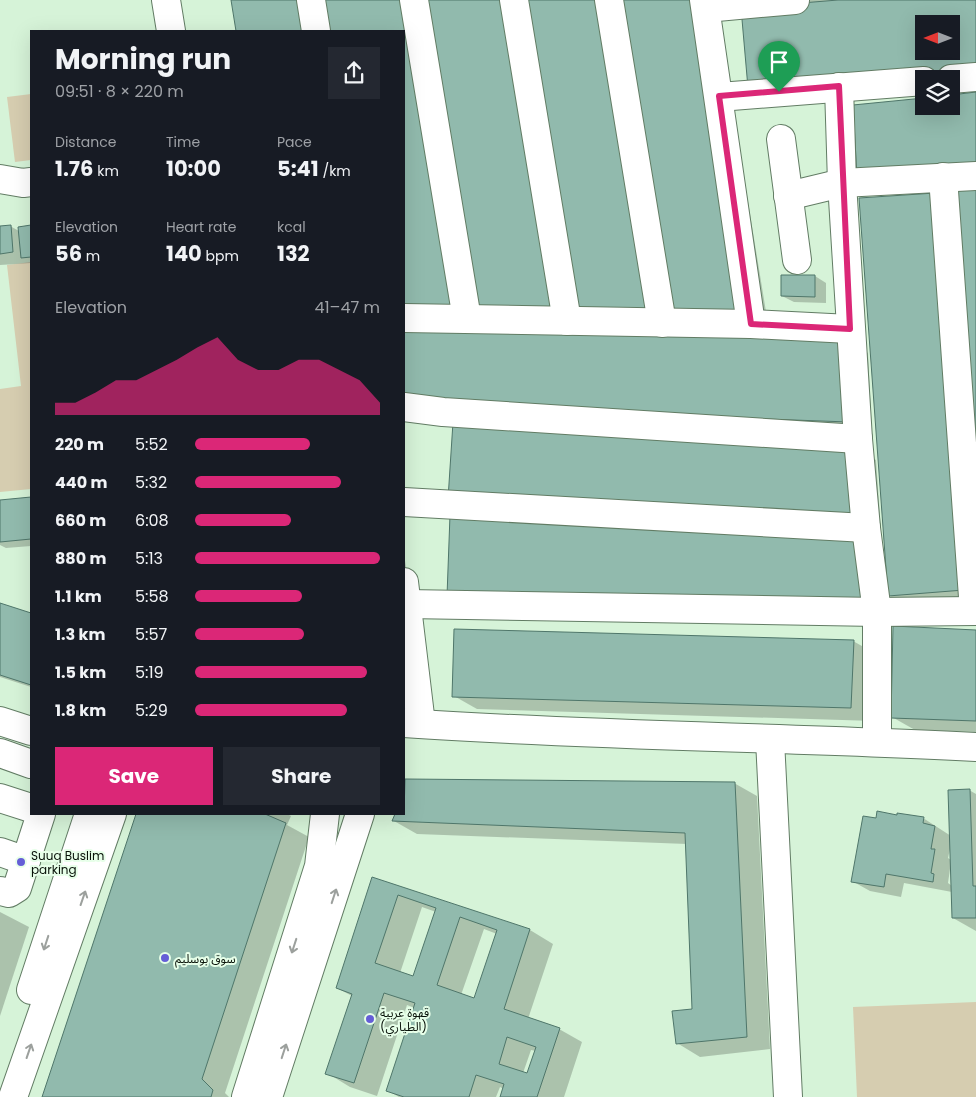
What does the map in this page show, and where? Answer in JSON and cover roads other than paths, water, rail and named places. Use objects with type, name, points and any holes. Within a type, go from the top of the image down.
[{"type":"street","points":[[166,0],[172,30]]},
{"type":"street","points":[[311,0],[316,30]]},
{"type":"street","points":[[414,0],[468,319]]},
{"type":"street","points":[[514,0],[567,321]]},
{"type":"street","points":[[609,0],[662,323]]},
{"type":"street","points":[[751,324],[705,4],[795,0]]},
{"type":"street","points":[[960,78],[976,77]]},
{"type":"street","points":[[719,96],[915,82]]},
{"type":"street","points":[[839,86],[850,329],[866,528],[877,612],[877,742]]},
{"type":"street","points":[[781,139],[797,260]]},
{"type":"street","points":[[788,196],[842,184],[976,176]]},
{"type":"street","points":[[943,177],[975,611],[877,612],[405,593],[412,723],[770,740],[877,742],[976,747]]},
{"type":"street","points":[[0,179],[23,183],[30,182]]},
{"type":"street","points":[[405,318],[751,324],[850,329]]},
{"type":"street","points":[[405,408],[858,439]]},
{"type":"street","points":[[405,502],[866,528]]},
{"type":"street","points":[[0,721],[30,731]]},
{"type":"street","points":[[770,740],[788,1097]]},
{"type":"street","points":[[0,753],[30,764]]},
{"type":"street","points":[[0,798],[30,808]]},
{"type":"street","points":[[0,892],[9,893],[17,888],[41,815]]},
{"type":"street","points":[[0,1083],[89,815]]},
{"type":"street","points":[[13,1097],[112,815]]},
{"type":"street","points":[[246,1097],[319,866],[326,815]]},
{"type":"street","points":[[268,1097],[360,815]]},
{"type":"street","points":[[0,852],[26,861]]},
{"type":"place","name":"Suuq Buslim parking","points":[[21,862]]},
{"type":"place","name":"سوق بوسليم","points":[[165,958]]},
{"type":"place","name":"قهوة عربية (الطياري)","points":[[370,1019]]}]
